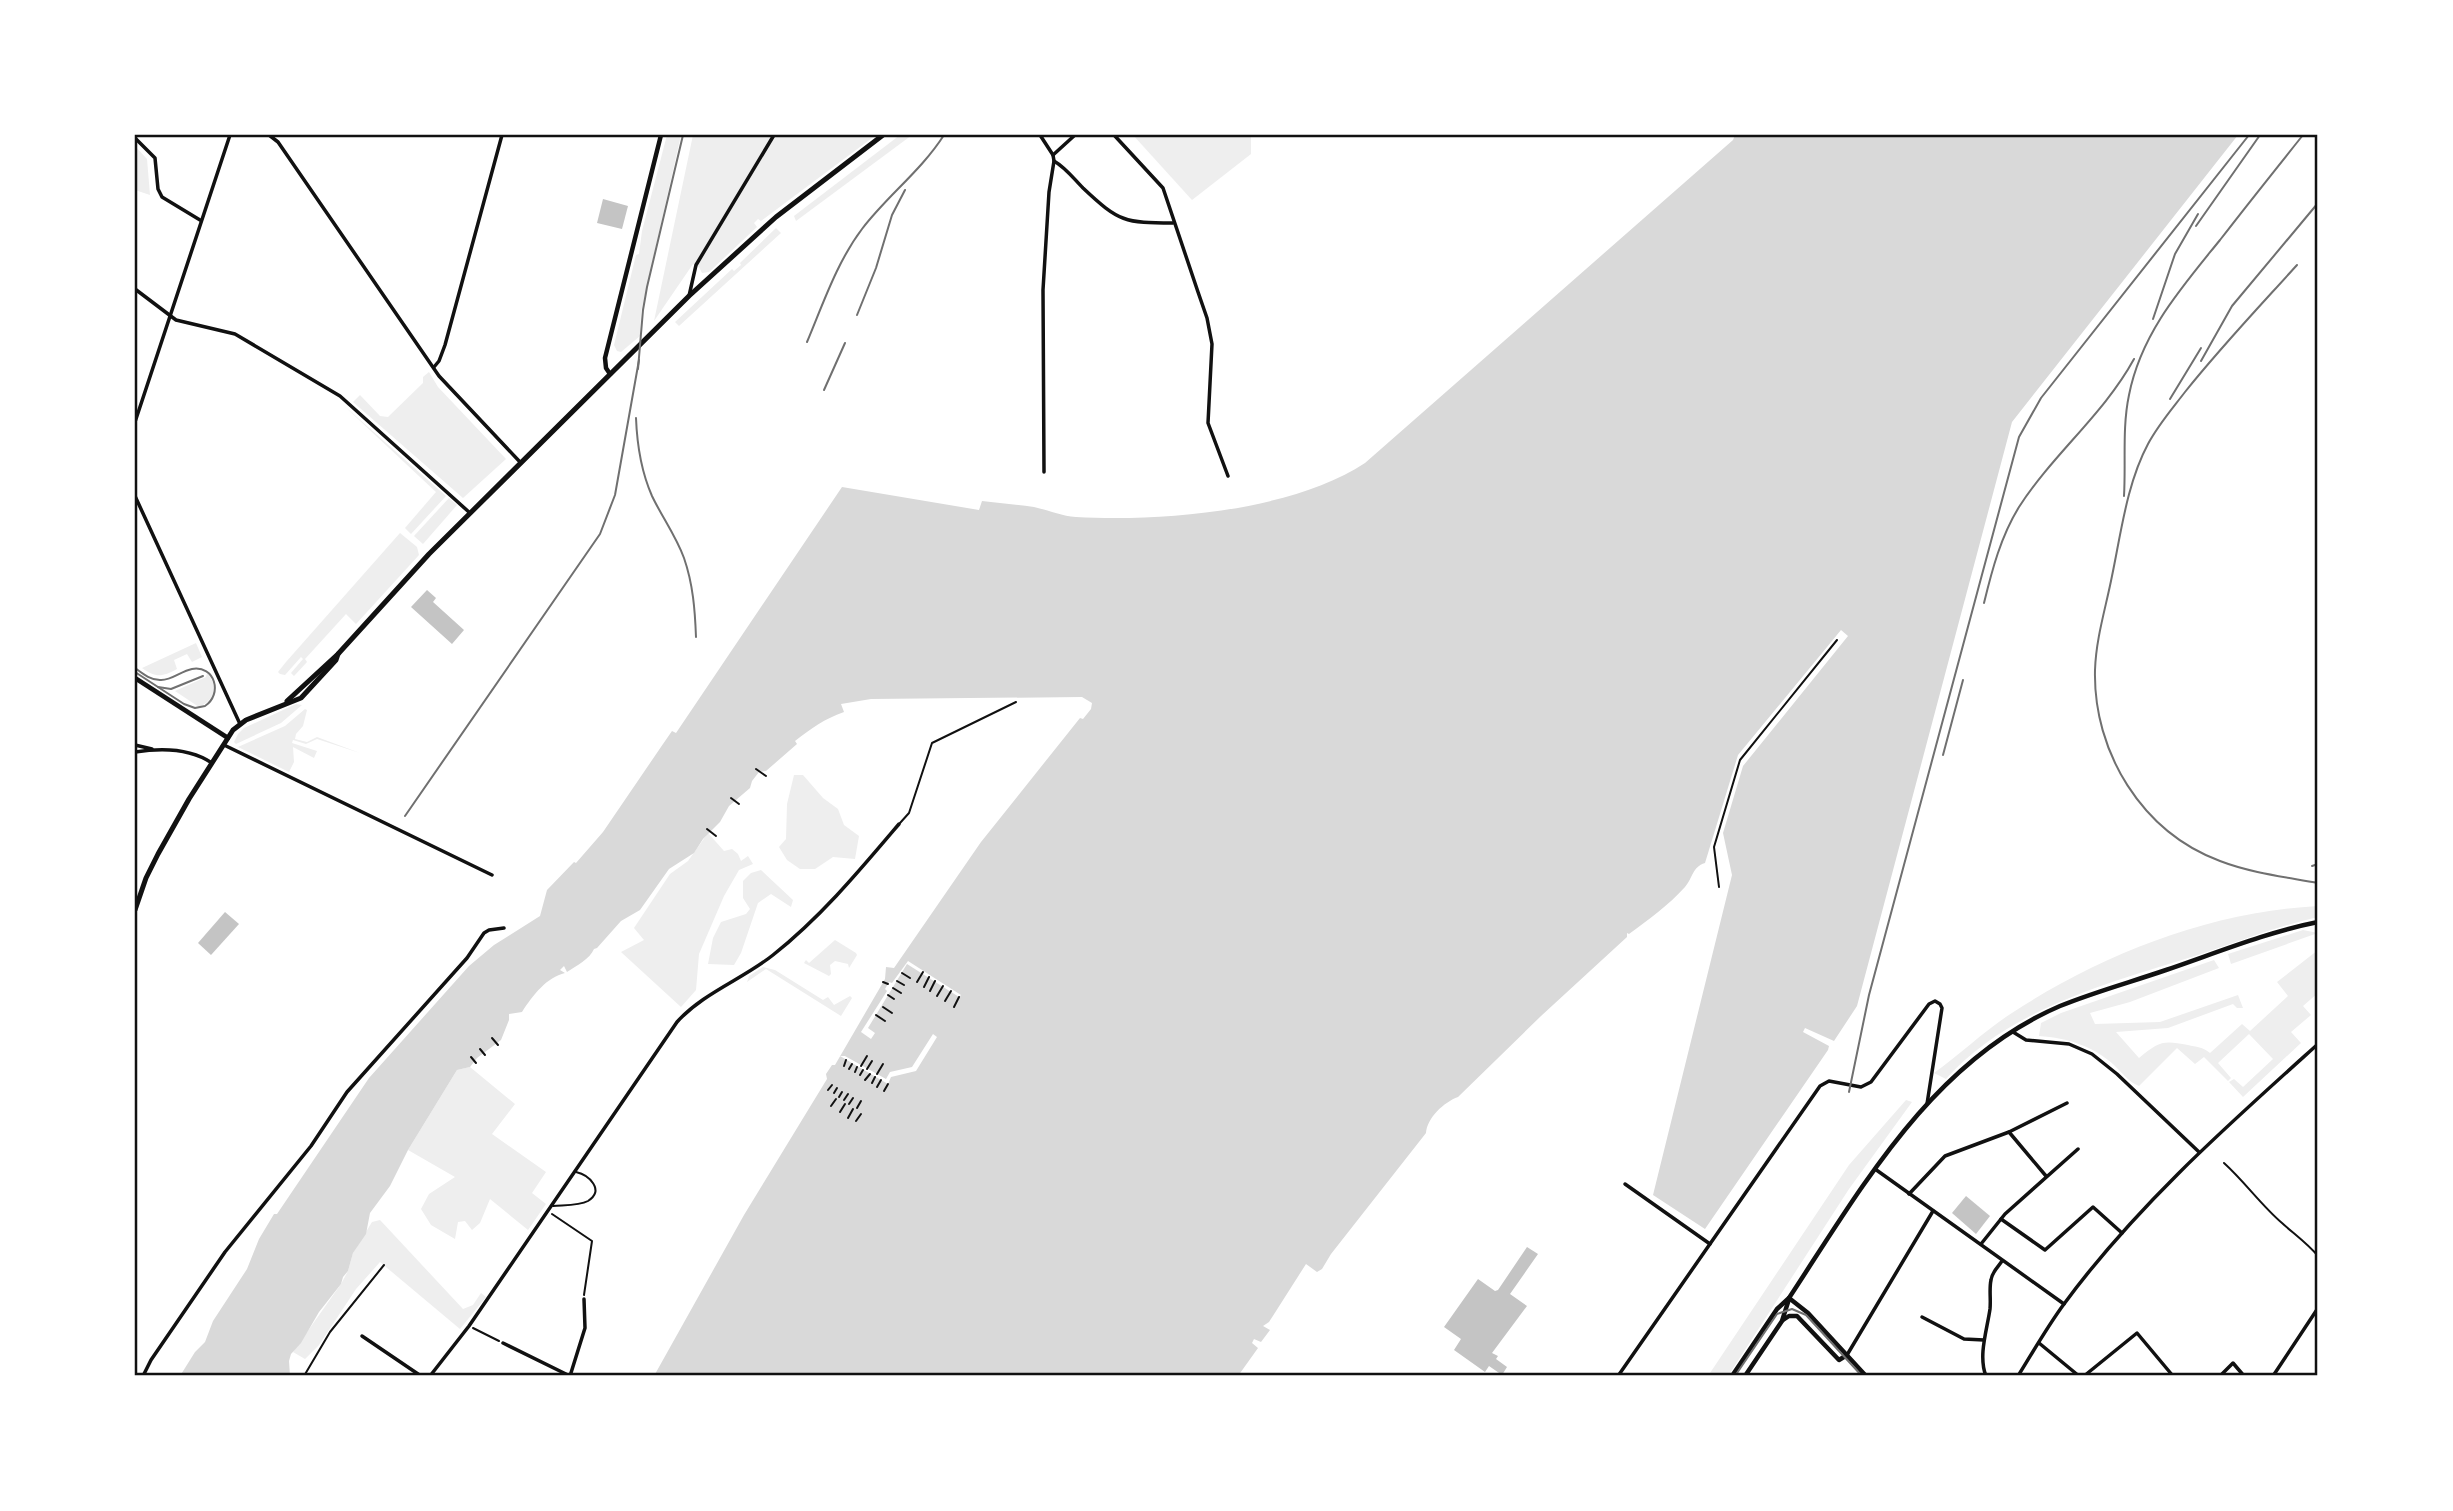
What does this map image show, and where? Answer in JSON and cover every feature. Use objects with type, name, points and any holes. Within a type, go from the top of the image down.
[{"type":"main road","points":[[135,910],[154,862],[212,763],[240,723],[287,701],[294,701],[309,690],[421,562],[689,296],[776,217],[884,135]]},
{"type":"street","points":[[135,422],[230,135]]},
{"type":"street","points":[[268,135],[278,142],[433,368],[521,464]]},
{"type":"street","points":[[433,368],[439,361],[448,333],[502,135]]},
{"type":"street","points":[[610,374],[605,358],[661,135]]},
{"type":"street","points":[[689,296],[696,265],[774,135]]},
{"type":"street","points":[[1040,135],[1054,155],[1043,290],[1044,472]]},
{"type":"street","points":[[1054,155],[1075,135]]},
{"type":"street","points":[[1114,135],[1163,188],[1207,318],[1212,344],[1208,423],[1228,476]]},
{"type":"street","points":[[135,138],[155,158],[158,189],[162,197],[201,221]]},
{"type":"street","points":[[1054,162],[1065,167],[1114,215],[1128,221],[1174,223]]},
{"type":"street","points":[[135,289],[181,322],[235,334],[340,396],[470,513]]},
{"type":"street","points":[[135,496],[240,723]]},
{"type":"street","points":[[135,678],[228,738]]},
{"type":"street","points":[[224,744],[492,875]]},
{"type":"street","points":[[135,745],[191,753],[212,763]]},
{"type":"street","points":[[135,752],[153,749]]},
{"type":"street","points":[[430,1376],[469,1326],[684,1015],[762,963],[817,917],[899,824]]},
{"type":"street","points":[[1732,1376],[1777,1309],[1789,1298],[1875,1169],[1927,1104],[1967,1064],[2013,1032],[2060,1006],[2224,950],[2318,922]]},
{"type":"street","points":[[143,1376],[151,1360],[225,1252],[304,1156],[347,1091],[467,958],[484,933],[504,928]]},
{"type":"street","points":[[1618,1376],[1821,1086],[1829,1081],[1861,1087],[1871,1082],[1929,1004],[1935,1001],[1942,1008],[1927,1104]]},
{"type":"street","points":[[2013,1032],[2026,1040],[2069,1044],[2092,1054],[2117,1074],[2199,1153]]},
{"type":"street","points":[[2018,1376],[2064,1304],[2122,1233],[2199,1153],[2318,1044]]},
{"type":"street","points":[[1909,1194],[1945,1156],[2008,1132],[2067,1103]]},
{"type":"street","points":[[2008,1132],[2046,1175]]},
{"type":"street","points":[[1980,1244],[2001,1219],[2046,1175],[2078,1149]]},
{"type":"street","points":[[1875,1169],[2064,1304]]},
{"type":"street","points":[[1625,1184],[1710,1244]]},
{"type":"street","points":[[2001,1219],[2045,1250],[2093,1207],[2122,1233]]},
{"type":"street","points":[[1782,1321],[1797,1316],[1839,1360],[1847,1355],[1934,1211]]},
{"type":"street","points":[[1986,1376],[1983,1369],[1984,1340],[1990,1307],[1990,1281],[2003,1260]]},
{"type":"street","points":[[503,1343],[570,1376],[584,1328],[584,1298]]},
{"type":"street","points":[[1745,1376],[1782,1321],[1789,1298]]},
{"type":"street","points":[[1789,1298],[1808,1313],[1866,1376]]},
{"type":"street","points":[[2273,1376],[2318,1308]]},
{"type":"street","points":[[1922,1317],[1964,1339],[1984,1340]]},
{"type":"street","points":[[2039,1343],[2082,1376],[2137,1334],[2173,1376]]},
{"type":"street","points":[[362,1336],[421,1376]]},
{"type":"street","points":[[2220,1376],[2232,1363],[2244,1376]]},
{"type":"lane","points":[[899,824],[909,813],[932,743],[1016,702]]},
{"type":"lane","points":[[552,1206],[586,1202],[592,1198],[594,1183],[583,1173],[575,1172]]},
{"type":"path","points":[[1719,887],[1714,847],[1740,760],[1837,640]]},
{"type":"path","points":[[756,769],[766,776]]},
{"type":"path","points":[[731,798],[738,804]]},
{"type":"path","points":[[707,829],[716,836]]},
{"type":"path","points":[[917,982],[923,972]]},
{"type":"path","points":[[902,973],[910,978]]},
{"type":"path","points":[[924,986],[929,976]]},
{"type":"path","points":[[897,981],[904,985]]},
{"type":"path","points":[[929,991],[935,981]]},
{"type":"path","points":[[883,982],[888,984]]},
{"type":"path","points":[[937,996],[943,986]]},
{"type":"path","points":[[893,988],[901,993]]},
{"type":"path","points":[[945,1001],[951,991]]},
{"type":"path","points":[[888,995],[894,999]]},
{"type":"path","points":[[954,1007],[959,997]]},
{"type":"path","points":[[883,1007],[892,1013]]},
{"type":"path","points":[[876,1015],[885,1021]]},
{"type":"path","points":[[492,1038],[498,1045]]},
{"type":"path","points":[[480,1049],[485,1055]]},
{"type":"path","points":[[861,1066],[867,1056]]},
{"type":"path","points":[[471,1057],[476,1063]]},
{"type":"path","points":[[844,1066],[846,1060]]},
{"type":"path","points":[[867,1069],[872,1061]]},
{"type":"path","points":[[849,1069],[852,1064]]},
{"type":"path","points":[[872,1083],[883,1064]]},
{"type":"path","points":[[855,1072],[857,1067]]},
{"type":"path","points":[[860,1075],[863,1070]]},
{"type":"path","points":[[866,1080],[870,1074]]},
{"type":"path","points":[[877,1087],[881,1080]]},
{"type":"path","points":[[884,1091],[888,1084]]},
{"type":"path","points":[[828,1090],[832,1085]]},
{"type":"path","points":[[834,1093],[837,1088]]},
{"type":"path","points":[[831,1107],[842,1092]]},
{"type":"path","points":[[839,1112],[848,1094]]},
{"type":"path","points":[[849,1104],[853,1098]]},
{"type":"path","points":[[848,1118],[861,1101]]},
{"type":"path","points":[[856,1121],[861,1114]]},
{"type":"path","points":[[2224,1163],[2318,1256]]},
{"type":"path","points":[[548,1211],[592,1241],[584,1298]]},
{"type":"path","points":[[304,1376],[330,1332],[384,1265]]},
{"type":"path","points":[[469,1326],[503,1343]]},
{"type":"shaded area","points":[[667,135],[681,135],[641,312],[640,336],[621,352],[617,351],[614,345]]},
{"type":"shaded area","points":[[693,135],[876,135],[761,221],[758,219],[754,223],[757,227],[709,272],[702,273],[699,267],[693,264],[654,321]]},
{"type":"shaded area","points":[[900,135],[912,135],[796,221],[794,216]]},
{"type":"shaded area","points":[[1133,135],[1251,135],[1251,154],[1192,200]]},
{"type":"shaded area","points":[[1735,135],[2238,135],[2012,422],[1857,1006],[1834,1041],[1805,1028],[1803,1032],[1829,1046],[1828,1050],[1705,1229],[1653,1195],[1732,875],[1723,833],[1743,766],[1848,636],[1841,630],[1738,755],[1705,863],[1695,870],[1685,887],[1672,900],[1627,933],[1627,937],[1458,1097],[1437,1111],[1429,1122],[1426,1133],[1322,1269],[1317,1272],[1306,1264],[1269,1322],[1263,1326],[1270,1330],[1261,1342],[1254,1339],[1252,1343],[1258,1348],[1238,1376],[654,1376],[744,1215],[827,1079],[826,1074],[832,1065],[835,1065],[885,979],[886,967],[894,968],[981,842],[1080,718],[1083,719],[1091,709],[1092,703],[1082,697],[871,699],[841,704],[844,712],[807,732],[766,771],[759,772],[750,788],[729,806],[720,822],[703,839],[694,853],[669,869],[640,910],[621,921],[582,962],[567,972],[564,966],[560,970],[565,973],[546,983],[522,1012],[509,1014],[501,1040],[477,1058],[470,1067],[457,1070],[408,1150],[390,1186],[370,1213],[366,1234],[353,1253],[341,1284],[291,1354],[290,1376],[180,1376],[195,1352],[205,1342],[213,1321],[247,1269],[259,1239],[274,1214],[277,1214],[369,1078],[469,966],[494,945],[540,916],[547,890],[576,863],[603,832],[672,731],[676,733],[842,487],[979,510],[982,501],[1034,507],[1070,516],[1110,518],[1186,515],[1225,510],[1301,492],[1335,479],[1365,463],[1733,140]]},
{"type":"shaded area","points":[[135,146],[147,159],[150,195],[135,190]]},
{"type":"shaded area","points":[[776,228],[781,233],[679,326],[675,322],[732,269],[734,271],[741,265],[740,263]]},
{"type":"shaded area","points":[[429,372],[438,387],[506,459],[463,498],[353,402],[360,395],[380,416],[388,417],[423,383],[423,377]]},
{"type":"shaded area","points":[[342,404],[446,496],[411,534],[405,528],[436,492]]},
{"type":"shaded area","points":[[449,498],[457,505],[423,544],[414,536]]},
{"type":"shaded area","points":[[400,533],[417,547],[419,555],[356,624],[346,614],[305,659],[307,662],[294,676],[291,673],[303,659],[301,657],[285,675],[280,674],[278,672],[286,662]]},
{"type":"shaded area","points":[[196,643],[202,657],[192,662],[187,654],[174,660],[177,669],[172,672],[155,675],[142,668]]},
{"type":"shaded area","points":[[207,673],[213,683],[212,697],[199,707],[175,691],[206,677]]},
{"type":"shaded area","points":[[296,704],[302,705],[281,723],[236,744],[234,742],[244,728]]},
{"type":"shaded area","points":[[307,710],[303,726],[295,739],[307,742],[317,737],[360,753],[317,739],[306,744],[293,740],[292,743],[317,751],[314,758],[293,747],[294,762],[289,772],[238,747],[285,726]]},
{"type":"shaded area","points":[[794,775],[803,775],[823,798],[838,809],[844,825],[859,836],[855,859],[833,857],[815,869],[800,869],[787,860],[779,847],[786,839],[787,804]]},
{"type":"shaded area","points":[[708,833],[724,851],[732,849],[741,861],[748,856],[753,864],[739,870],[724,896],[699,954],[696,990],[681,1007],[621,952],[644,940],[634,928],[670,874],[688,861]]},
{"type":"shaded area","points":[[761,870],[793,900],[791,907],[771,894],[758,903],[741,953],[734,965],[708,964],[713,938],[721,922],[746,914],[750,909],[743,898],[743,881],[751,873]]},
{"type":"shaded area","points":[[2318,906],[2318,917],[2133,975],[2064,1000],[2000,1033],[1972,1054],[1946,1079],[1934,1073],[2015,1011],[2049,990],[2122,954],[2160,939],[2238,917]]},
{"type":"shaded area","points":[[2303,930],[2318,933],[2318,941],[2315,934],[2231,964],[2228,954]]},
{"type":"shaded area","points":[[835,940],[857,955],[849,968],[848,964],[835,961],[830,965],[829,976],[804,963],[806,960],[809,963]]},
{"type":"shaded area","points":[[2318,950],[2318,993],[2303,1006],[2311,1015],[2291,1032],[2301,1043],[2243,1097],[2229,1082],[2234,1079],[2243,1087],[2273,1059],[2249,1034],[2218,1063],[2231,1078],[2228,1081],[2204,1057],[2195,1064],[2177,1048],[2139,1086],[2106,1058],[2089,1048],[2070,1041],[2039,1036],[2041,1023],[2061,1013],[2214,960],[2219,968],[2130,1002],[2090,1013],[2095,1024],[2160,1022],[2238,995],[2243,1008],[2237,1008],[2233,1004],[2168,1028],[2116,1032],[2139,1058],[2156,1046],[2166,1043],[2197,1047],[2210,1053],[2242,1024],[2250,1031],[2288,996],[2277,982]]},
{"type":"shaded area","points":[[763,967],[775,970],[823,1000],[828,997],[834,1005],[850,996],[852,998],[841,1016],[766,969],[747,982],[749,976]]},
{"type":"shaded area","points":[[470,1067],[515,1104],[492,1134],[546,1172],[532,1193],[546,1204],[528,1230],[490,1199],[480,1223],[472,1230],[465,1221],[458,1222],[455,1239],[431,1225],[421,1209],[429,1194],[455,1177],[408,1150],[457,1070]]},
{"type":"shaded area","points":[[1906,1100],[1912,1102],[1849,1189],[1728,1376],[1708,1376],[1849,1165]]},
{"type":"shaded area","points":[[380,1220],[463,1309],[473,1305],[481,1293],[486,1297],[460,1329],[380,1262],[356,1289],[319,1345],[305,1359],[293,1352],[341,1284],[353,1253],[372,1222]]},
{"type":"pier","points":[[908,961],[961,995],[959,997],[907,964],[868,1028],[875,1033],[871,1039],[861,1032],[887,991],[885,989],[889,982],[892,983]]},
{"type":"pier","points":[[933,1034],[937,1037],[916,1071],[891,1077],[888,1084],[840,1056],[845,1056],[886,1079],[890,1072],[912,1067]]},
{"type":"building","points":[[603,199],[628,206],[622,229],[597,223]]},
{"type":"building","points":[[427,590],[436,598],[433,602],[464,630],[452,644],[411,607]]},
{"type":"building","points":[[225,912],[239,924],[211,955],[198,943]]},
{"type":"building","points":[[1966,1196],[1990,1216],[1976,1234],[1952,1213]]},
{"type":"building","points":[[1527,1247],[1538,1254],[1510,1294],[1527,1306],[1492,1353],[1507,1367],[1502,1375],[1489,1366],[1485,1372],[1454,1350],[1461,1339],[1444,1327],[1478,1279],[1495,1291],[1498,1290]]},
{"type":"tram line","points":[[135,668],[156,680],[168,679],[192,669],[206,671],[214,682],[214,695],[205,706],[195,708],[184,704],[135,672]]},
{"type":"tram line","points":[[158,687],[171,689],[203,676]]},
{"type":"tram line","points":[[1735,1376],[1777,1314],[1792,1309],[1806,1315],[1862,1376]]},
{"type":"railway","points":[[638,369],[647,287],[683,135]]},
{"type":"railway","points":[[807,342],[831,284],[853,242],[944,135]]},
{"type":"railway","points":[[1849,1092],[1869,995],[2019,437],[2041,398],[2249,135]]},
{"type":"railway","points":[[2196,226],[2260,135]]},
{"type":"railway","points":[[2124,496],[2127,407],[2143,351],[2178,293],[2303,135]]},
{"type":"railway","points":[[857,315],[876,268],[892,215],[905,190]]},
{"type":"railway","points":[[2201,361],[2232,306],[2318,203]]},
{"type":"railway","points":[[2153,319],[2175,254],[2198,214]]},
{"type":"railway","points":[[2297,265],[2198,376],[2165,417],[2148,444],[2135,475],[2126,509],[2099,634],[2095,670],[2097,701],[2113,759],[2146,809],[2167,830],[2192,848],[2220,861],[2318,883]]},
{"type":"railway","points":[[824,390],[845,343]]},
{"type":"railway","points":[[2170,399],[2201,348]]},
{"type":"railway","points":[[1984,603],[2002,541],[2019,507],[2047,469],[2108,398],[2134,359]]},
{"type":"railway","points":[[405,816],[600,534],[615,495],[639,360]]},
{"type":"railway","points":[[636,418],[640,457],[648,487],[677,542],[687,568],[693,597],[696,637]]},
{"type":"railway","points":[[1943,755],[1963,680]]},
{"type":"railway","points":[[2312,866],[2318,864]]}]
